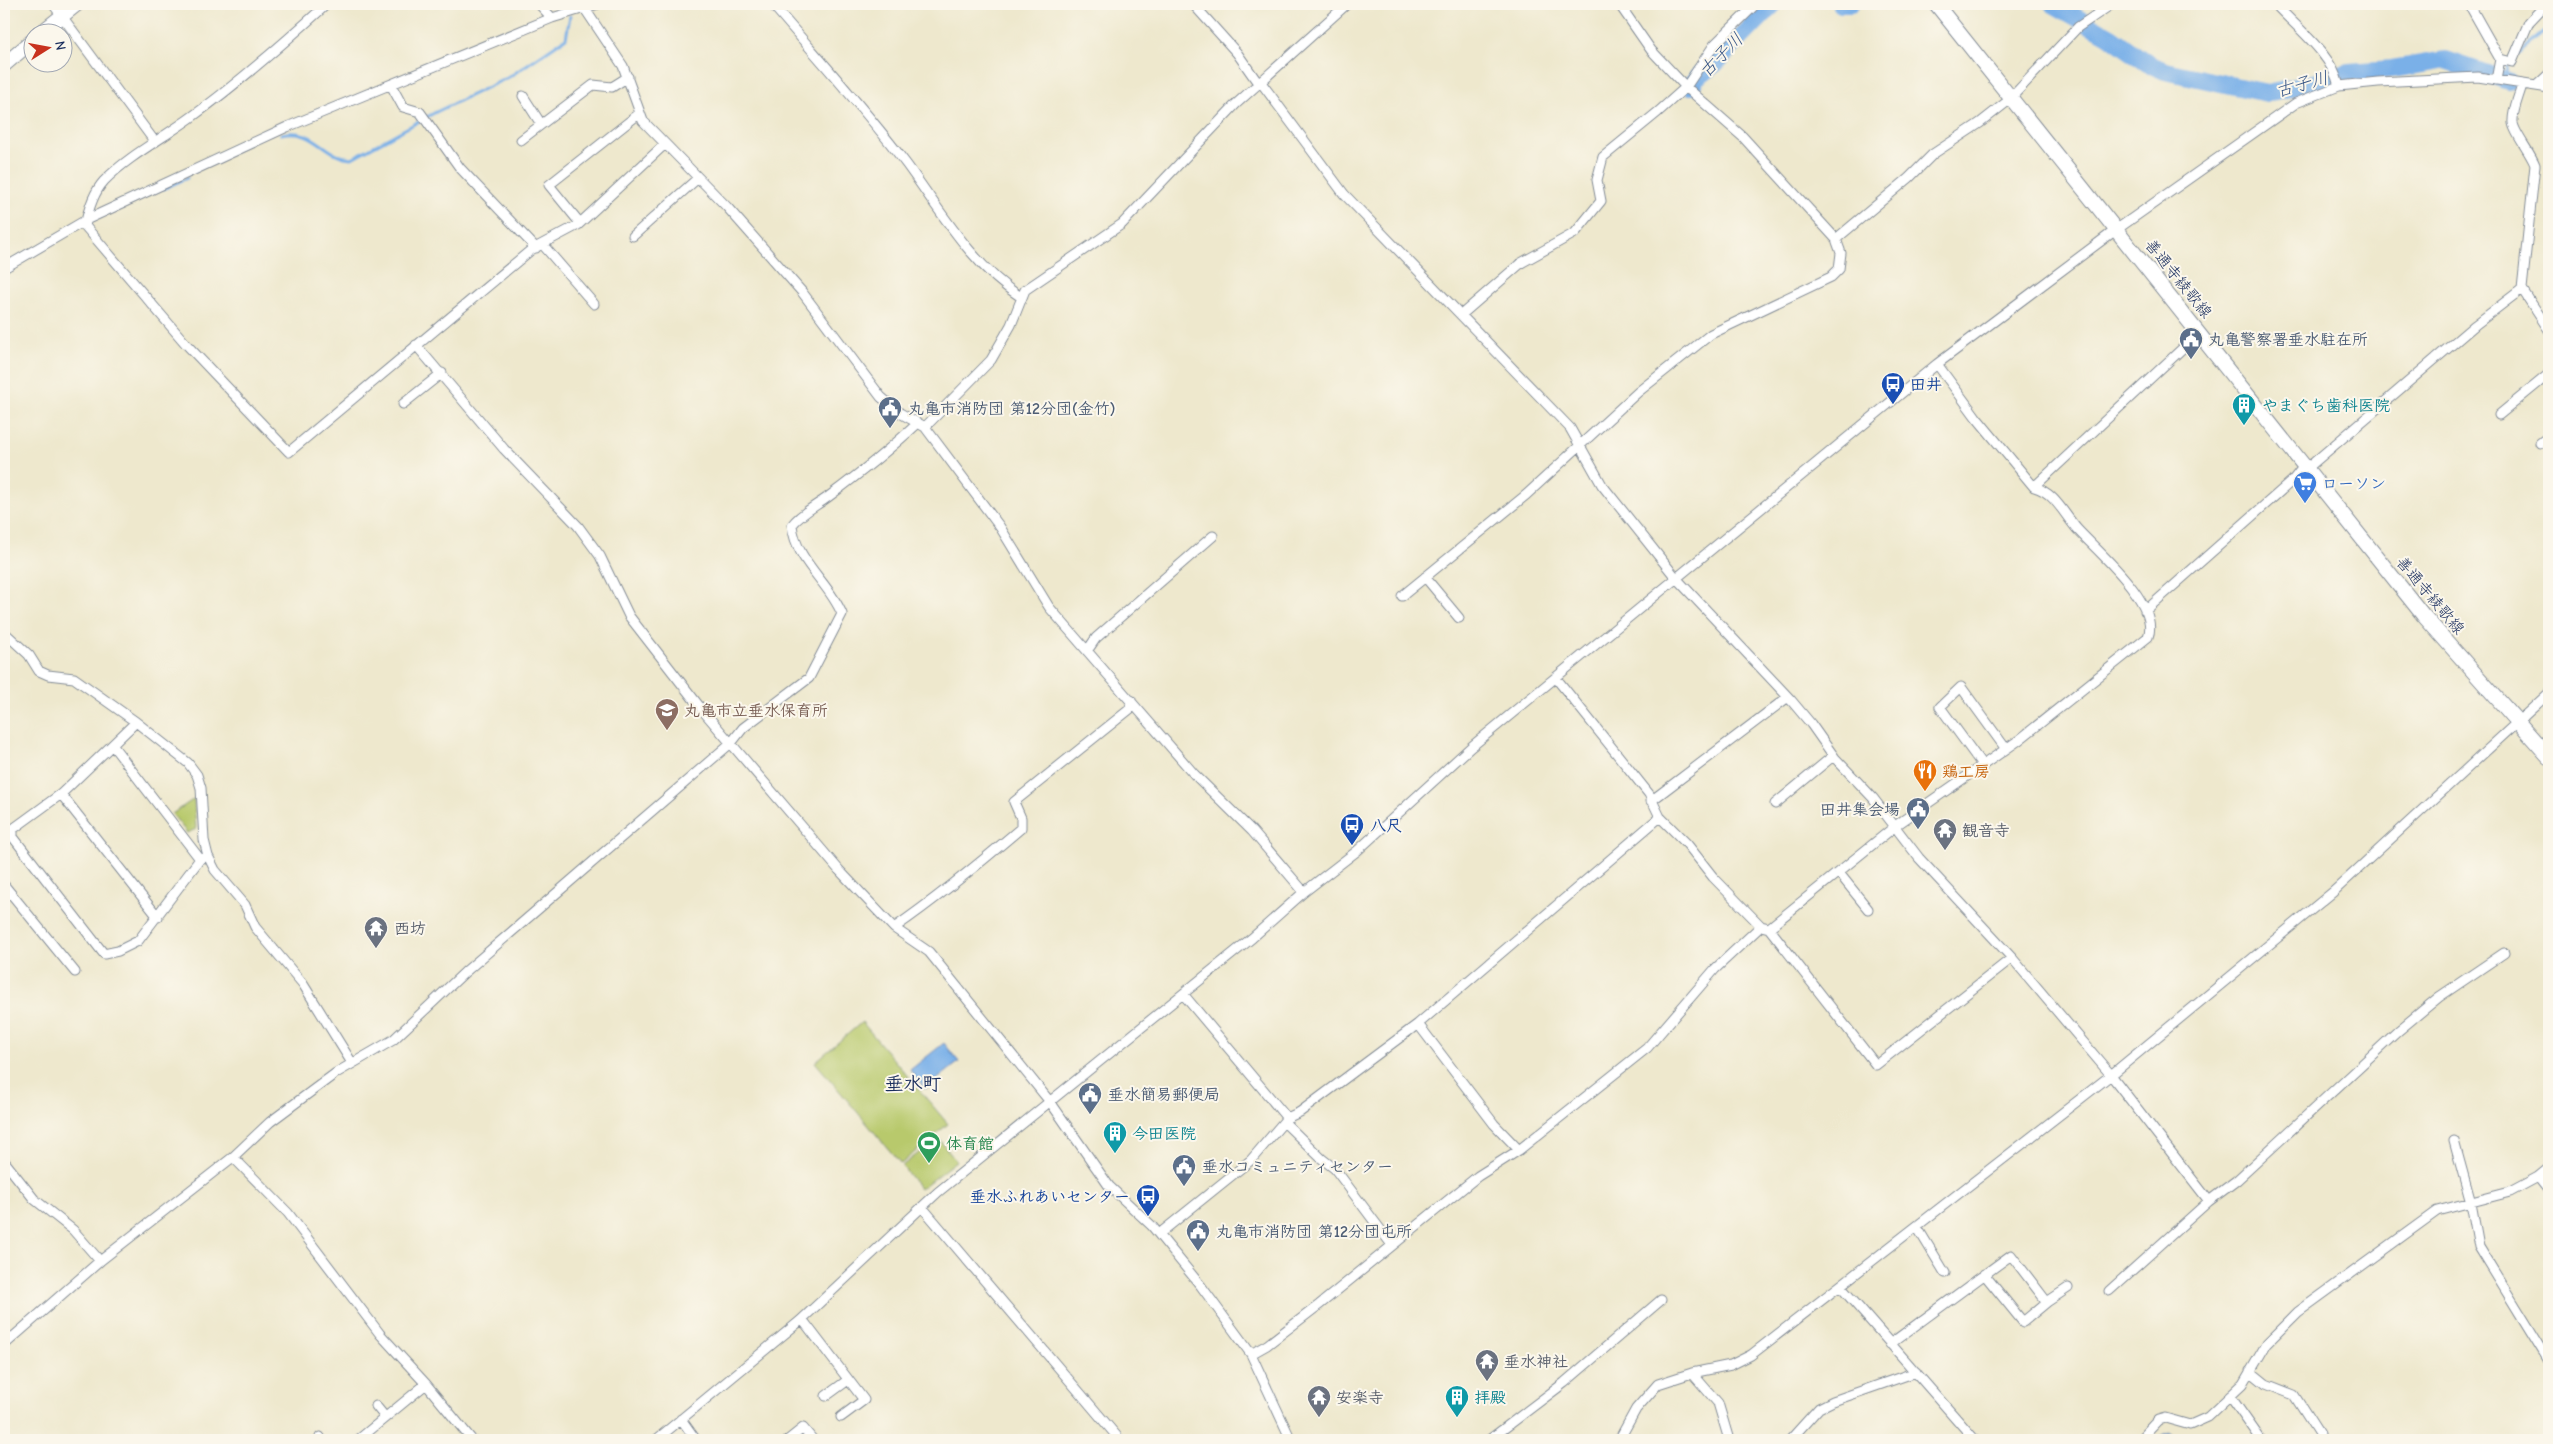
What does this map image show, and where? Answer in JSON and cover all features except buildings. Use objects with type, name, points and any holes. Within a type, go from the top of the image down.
[{"type":"main road","points":[[54,22],[77,4]]},
{"type":"main road","name":"善通寺綾歌線","points":[[1936,4],[2200,332],[2304,466],[2424,615],[2549,757]]},
{"type":"main road","points":[[4,65],[22,50]]},
{"type":"street","points":[[53,4],[155,142]]},
{"type":"street","points":[[327,4],[273,54],[192,117],[155,142],[103,182],[88,209],[86,223],[186,344],[262,427],[288,452],[416,345],[540,246],[580,223],[665,144]]},
{"type":"street","points":[[540,4],[552,18]]},
{"type":"street","points":[[4,268],[86,223],[287,127],[552,18],[598,4]]},
{"type":"street","points":[[772,4],[906,164],[947,222],[1002,284],[1021,296]]},
{"type":"street","points":[[1193,4],[1237,53],[1344,194],[1570,428],[1602,485],[1677,579],[1788,697],[1811,724],[1833,756],[1873,798],[1894,828],[1919,858],[2012,958],[2111,1075],[2209,1201]]},
{"type":"street","points":[[4,1345],[100,1262],[233,1158],[270,1122],[352,1063],[393,1040],[465,972],[732,742],[743,728],[809,678],[842,614],[800,553],[794,539],[792,525],[797,517],[921,425],[991,360],[1011,324],[1025,290],[1122,224],[1259,82],[1347,4]]},
{"type":"street","points":[[1402,596],[1526,495],[1638,392],[1711,334],[1831,277],[1840,269],[1841,264],[1836,240],[1743,137],[1686,87],[1651,50],[1619,4]]},
{"type":"street","points":[[1461,315],[1521,263],[1575,233],[1601,201],[1597,180],[1603,157],[1686,87],[1714,45],[1756,4]]},
{"type":"street","points":[[1836,240],[1909,178],[1933,154],[1980,123],[2012,97],[2078,27],[2112,4]]},
{"type":"street","points":[[2275,4],[2311,42],[2336,73],[2340,86]]},
{"type":"street","points":[[2469,4],[2500,59],[2496,80]]},
{"type":"street","points":[[2500,59],[2512,62],[2529,22],[2546,4]]},
{"type":"street","points":[[585,9],[612,47],[628,77],[643,121],[802,292],[880,397],[900,413],[921,425],[1000,527],[1049,607],[1194,774],[1252,831],[1304,892]]},
{"type":"street","points":[[2536,86],[2549,74]]},
{"type":"street","points":[[521,140],[593,85],[612,86],[628,77]]},
{"type":"street","points":[[656,1440],[802,1318],[922,1207],[1356,851],[1471,747],[1937,364],[2118,230],[2296,103],[2340,86],[2461,78],[2496,80],[2549,88]]},
{"type":"street","points":[[390,84],[403,107],[420,112],[460,168],[540,246],[594,304]]},
{"type":"street","points":[[2522,85],[2514,110],[2513,125],[2532,155],[2535,165],[2522,289],[2549,330]]},
{"type":"street","points":[[523,96],[541,124]]},
{"type":"street","points":[[580,223],[549,185],[640,113]]},
{"type":"street","points":[[633,236],[698,178]]},
{"type":"street","points":[[2145,611],[2293,480],[2304,466],[2312,465],[2475,325],[2522,289]]},
{"type":"street","points":[[2034,488],[2200,332]]},
{"type":"street","points":[[416,345],[442,373],[504,449],[578,526],[600,556],[629,616],[699,706],[732,742],[839,870],[894,928],[929,952],[1050,1103],[1109,1186],[1159,1234],[1201,1286],[1251,1354],[1291,1440]]},
{"type":"street","points":[[1251,1354],[1267,1345],[1319,1305],[1478,1176],[1520,1150],[1647,1048],[1715,969],[1765,927],[1839,873],[1894,828],[2006,749],[2148,637],[2150,632],[2145,611],[2132,588],[2119,571],[2078,529],[2055,501],[2041,489],[2034,488],[1976,417],[1937,364]]},
{"type":"street","points":[[403,404],[442,373]]},
{"type":"street","points":[[2499,415],[2549,374]]},
{"type":"street","points":[[2540,443],[2549,436]]},
{"type":"street","points":[[1087,650],[1096,638],[1214,536]]},
{"type":"street","points":[[1426,577],[1460,618]]},
{"type":"street","points":[[4,632],[29,655],[39,670],[48,675],[74,678],[136,722],[188,763],[197,775],[201,788],[204,858],[138,941],[118,951],[104,954],[13,836],[14,830],[61,794],[136,722]]},
{"type":"street","points":[[1556,678],[1649,794],[1660,817],[1687,844],[1713,877],[1765,927],[1876,1065],[2012,958]]},
{"type":"street","points":[[1982,766],[1940,707],[1961,687],[2006,749]]},
{"type":"street","points":[[1619,1440],[1636,1409],[1658,1384],[1692,1373],[1731,1365],[1751,1355],[2111,1075],[2333,892],[2516,720],[2549,693]]},
{"type":"street","points":[[1651,801],[1788,697]]},
{"type":"street","points":[[894,928],[938,898],[1003,846],[1021,828],[1022,818],[1014,802],[1130,709],[1131,700]]},
{"type":"street","points":[[112,746],[245,905],[255,927],[303,984],[352,1063]]},
{"type":"street","points":[[1775,804],[1833,756]]},
{"type":"street","points":[[61,794],[158,916]]},
{"type":"street","points":[[1159,1234],[1251,1160],[1286,1120],[1300,1112],[1418,1024],[1660,817]]},
{"type":"street","points":[[1839,873],[1868,909]]},
{"type":"street","points":[[4,885],[75,972]]},
{"type":"street","points":[[2109,1291],[2209,1201],[2236,1180],[2331,1092],[2439,997],[2504,953]]},
{"type":"street","points":[[1184,994],[1286,1120],[1320,1158],[1336,1169],[1392,1245]]},
{"type":"street","points":[[1418,1024],[1494,1124],[1520,1150]]},
{"type":"street","points":[[2454,1141],[2471,1203],[2479,1247],[2549,1361]]},
{"type":"street","points":[[233,1158],[288,1213],[380,1334],[426,1384],[472,1440]]},
{"type":"street","points":[[4,1161],[34,1199],[73,1230],[100,1262]]},
{"type":"street","points":[[2139,1440],[2158,1420],[2165,1418],[2190,1425],[2208,1417],[2243,1384],[2267,1343],[2298,1312],[2437,1212],[2510,1192],[2538,1177],[2549,1168]]},
{"type":"street","points":[[2538,1177],[2549,1191]]},
{"type":"street","points":[[922,1207],[1120,1440]]},
{"type":"street","points":[[1917,1227],[1944,1273]]},
{"type":"street","points":[[1890,1344],[2011,1255],[2047,1302]]},
{"type":"street","points":[[1984,1274],[2023,1322],[2068,1288]]},
{"type":"street","points":[[1840,1286],[1976,1440]]},
{"type":"street","points":[[1489,1440],[1564,1383],[1661,1300]]},
{"type":"street","points":[[802,1318],[864,1400],[841,1416]]},
{"type":"street","points":[[2250,1371],[2266,1384],[2294,1395],[2319,1434]]},
{"type":"street","points":[[1790,1440],[1819,1408],[1833,1401],[1916,1372]]},
{"type":"street","points":[[1692,1373],[1718,1403],[1729,1440]]},
{"type":"street","points":[[826,1396],[848,1380]]},
{"type":"street","points":[[358,1440],[426,1384]]},
{"type":"street","points":[[2230,1396],[2261,1440]]},
{"type":"street","points":[[376,1406],[384,1417]]},
{"type":"street","points":[[681,1419],[696,1440]]},
{"type":"street","points":[[788,1440],[803,1428],[813,1440]]},
{"type":"green space","points":[[194,799],[196,829],[187,833],[172,814]]},
{"type":"green space","points":[[862,1022],[948,1124],[901,1164],[815,1062]]},
{"type":"green space","name":"体育館","points":[[938,1138],[956,1161],[920,1189],[902,1166]]},
{"type":"water","points":[[944,1043],[959,1062],[925,1089],[910,1070]]},
{"type":"water","points":[[2165,1434],[2171,1434],[2178,1440],[2155,1440]]},
{"type":"waterway","name":"古子川","points":[[1691,86],[1697,77],[1715,64],[1774,4]]},
{"type":"waterway","name":"古子川","points":[[1841,4],[1851,4]]},
{"type":"waterway","name":"古子川","points":[[2053,4],[2111,37],[2147,63],[2165,71],[2267,93],[2314,83],[2348,72],[2392,69],[2446,60],[2508,81]]},
{"type":"waterway","points":[[281,134],[303,134],[334,153],[352,158],[436,112],[509,77],[566,38],[570,16]]},
{"type":"waterway","points":[[2518,53],[2549,28]]},
{"type":"waterway","points":[[2506,63],[2507,81]]},
{"type":"waterway","points":[[163,189],[187,178]]},
{"type":"place","name":"丸亀警察署垂水駐在所","points":[[2191,360]]},
{"type":"place","name":"田井","points":[[1893,405]]},
{"type":"place","name":"やまぐち歯科医院","points":[[2244,426]]},
{"type":"place","name":"丸亀市消防団 第12分団(金竹)","points":[[890,429]]},
{"type":"place","name":"ローソン","points":[[2305,504]]},
{"type":"place","name":"丸亀市立垂水保育所","points":[[667,731]]},
{"type":"place","name":"鶏工房","points":[[1925,792]]},
{"type":"place","name":"田井集会場","points":[[1918,830]]},
{"type":"place","name":"八尺","points":[[1352,846]]},
{"type":"place","name":"観音寺","points":[[1945,851]]},
{"type":"place","name":"西坊","points":[[376,949]]},
{"type":"place","name":"垂水簡易郵便局","points":[[1090,1115]]},
{"type":"place","name":"今田医院","points":[[1115,1154]]},
{"type":"place","name":"体育館","points":[[929,1164]]},
{"type":"place","name":"垂水コミュニティセンター","points":[[1184,1187]]},
{"type":"place","name":"垂水ふれあいセンター","points":[[1148,1217]]},
{"type":"place","name":"丸亀市消防団 第12分団屯所","points":[[1198,1252]]},
{"type":"place","name":"垂水神社","points":[[1487,1382]]},
{"type":"place","name":"安楽寺","points":[[1319,1418]]},
{"type":"place","name":"拝殿","points":[[1457,1418]]},
{"type":"district","name":"垂水町","points":[[913,1083]]}]
